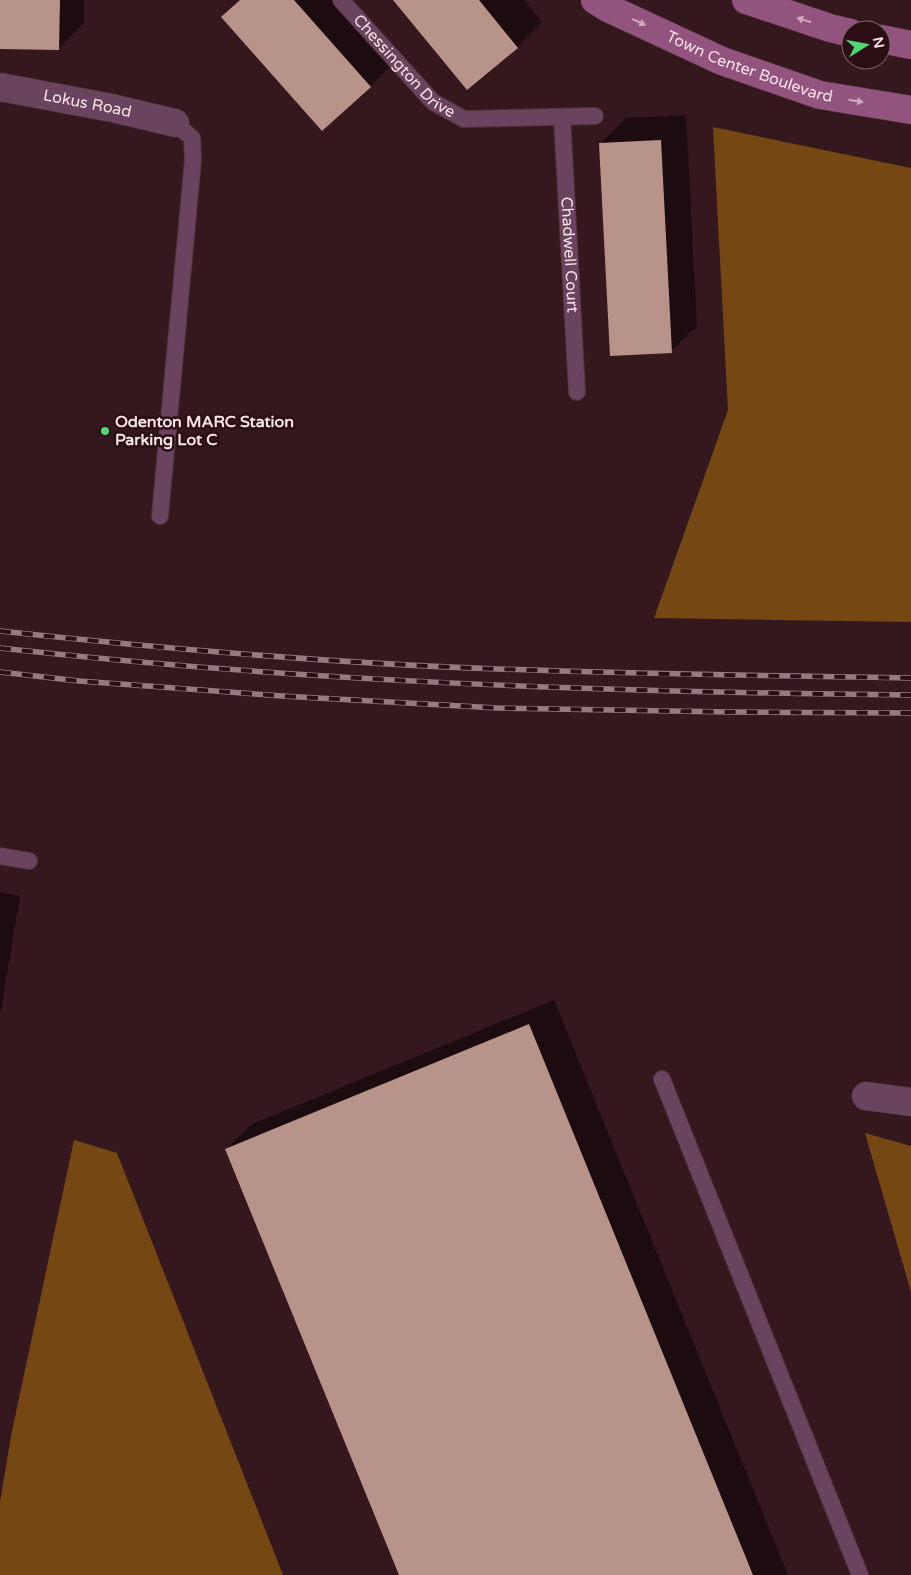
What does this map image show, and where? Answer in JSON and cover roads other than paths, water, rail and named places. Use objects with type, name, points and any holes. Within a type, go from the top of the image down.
[{"type":"street","name":"Town Center Boulevard","points":[[595,0],[608,8],[722,61],[820,95],[911,110]]},
{"type":"street","points":[[746,0],[841,31]]},
{"type":"street","points":[[891,41],[911,45]]},
{"type":"street","name":"Lokus Road","points":[[0,87],[112,108],[175,123]]},
{"type":"street","points":[[866,1096],[911,1102]]},
{"type":"lane","name":"Chessington Drive","points":[[341,0],[433,102],[464,119],[595,116]]},
{"type":"lane","name":"Chadwell Court","points":[[562,117],[577,392]]},
{"type":"lane","points":[[160,516],[193,160],[192,138],[175,123]]},
{"type":"lane","points":[[0,856],[30,861]]},
{"type":"lane","points":[[662,1080],[860,1575]]},
{"type":"railway","points":[[0,631],[124,644],[373,663],[653,674],[911,678]]},
{"type":"railway","points":[[0,648],[227,669],[455,683],[569,688],[911,695]]},
{"type":"railway","points":[[0,672],[79,681],[282,696],[497,708],[911,713]]},
{"type":"place","name":"Odenton MARC Station Parking Lot C","points":[[105,431]]}]
